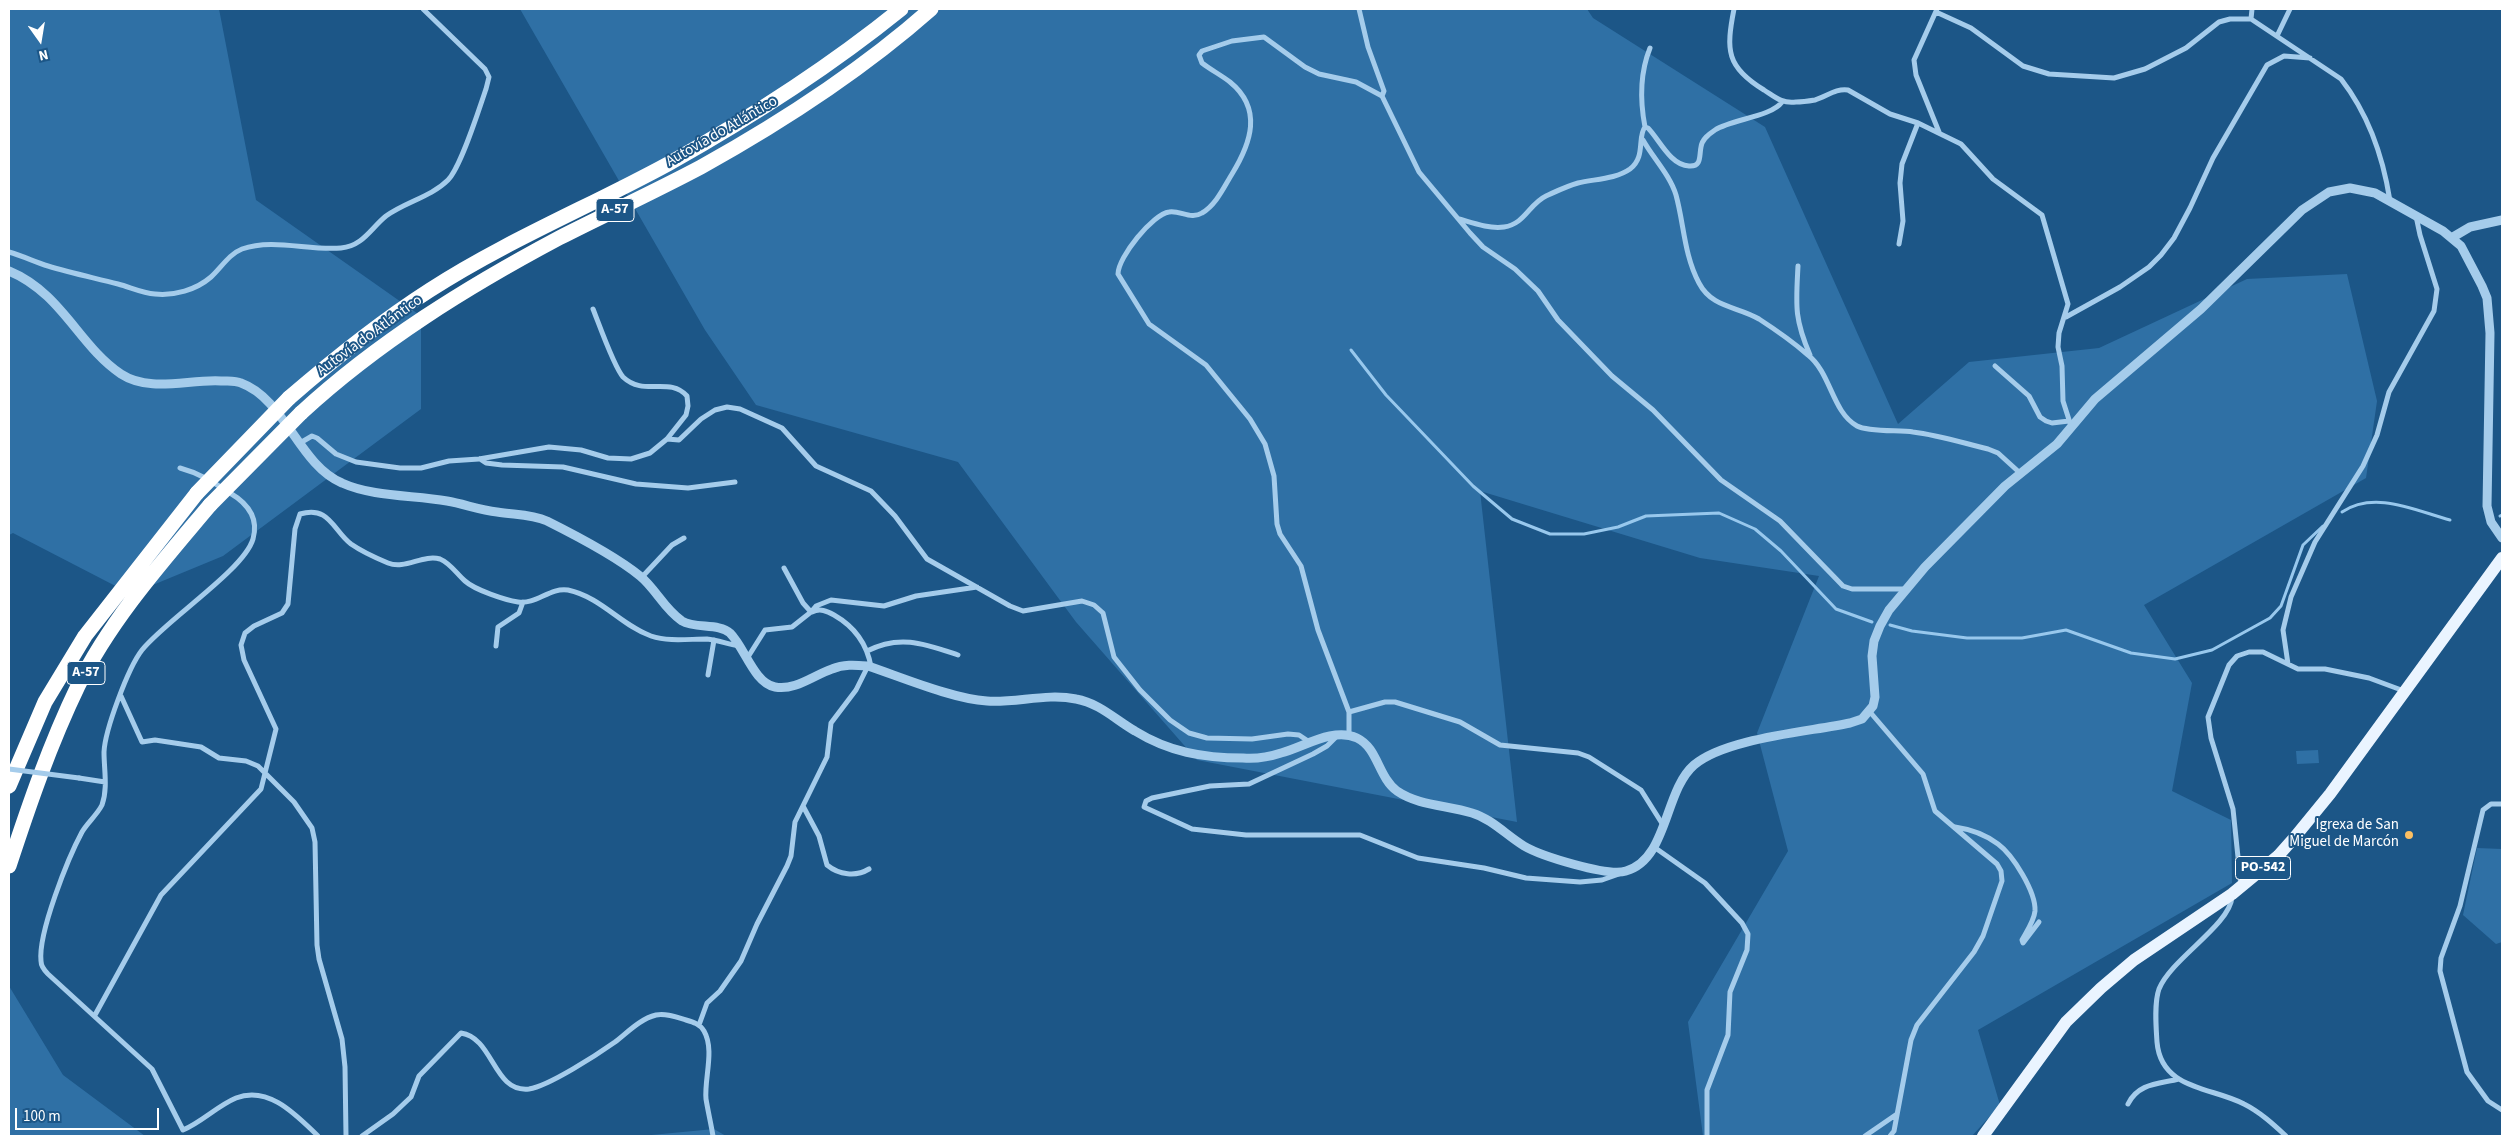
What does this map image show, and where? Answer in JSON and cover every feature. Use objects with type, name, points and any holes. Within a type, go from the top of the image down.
[{"type":"highway","name":"Autovía do Atlántico","points":[[9,786],[46,702],[81,642],[197,493],[289,398],[352,345],[429,290],[499,249],[667,164],[747,118],[828,65],[901,9]]},
{"type":"highway","name":"Autovía do Atlántico","points":[[9,866],[52,747],[79,684],[133,601],[210,505],[301,413],[351,369],[427,315],[512,264],[700,167],[752,138],[845,76],[931,9]]},
{"type":"main road","name":"PO-542","points":[[1983,1136],[2066,1022],[2101,988],[2134,960],[2236,890],[2278,856],[2308,822],[2502,558]]},
{"type":"street","points":[[9,252],[26,256],[46,265],[153,294],[173,294],[191,289],[210,278],[225,261],[242,250],[270,245],[342,248],[354,245],[366,238],[384,218],[404,204],[435,190],[449,179],[459,161],[489,77],[485,69],[422,9]]},
{"type":"street","points":[[1359,9],[1368,47],[1384,91],[1382,96]]},
{"type":"street","points":[[1734,9],[1729,38],[1732,60],[1742,74],[1782,102],[1815,100],[1844,89],[1890,114],[1918,123],[1961,144],[1993,178],[2042,215],[2055,265],[2066,290],[2068,304],[2059,333],[2058,347],[2062,366],[2063,400],[2070,424]]},
{"type":"street","points":[[2251,19],[2252,9]]},
{"type":"street","points":[[2277,36],[2290,9]]},
{"type":"street","points":[[1939,132],[1916,75],[1914,60],[1937,10],[1972,28],[2023,66],[2035,71],[2106,78],[2131,74],[2145,69],[2186,48],[2219,22],[2230,19],[2251,19],[2341,79],[2363,112],[2384,166],[2390,201]]},
{"type":"street","points":[[1349,735],[1349,712],[1318,630],[1301,566],[1280,534],[1277,524],[1274,476],[1268,452],[1260,433],[1206,365],[1149,324],[1119,278],[1118,267],[1131,245],[1161,215],[1171,211],[1197,215],[1206,210],[1236,167],[1252,130],[1252,120],[1246,102],[1229,81],[1202,63],[1199,55],[1202,51],[1232,41],[1264,37],[1305,67],[1319,74],[1356,82],[1382,96],[1419,172],[1459,219],[1484,247],[1515,269],[1538,292],[1558,320],[1612,376],[1653,410],[1721,480],[1780,521],[1797,536],[1843,586],[1867,590],[1906,589]]},
{"type":"street","points":[[1650,48],[1644,63],[1642,76],[1645,127],[1642,132],[1643,140],[1654,160],[1671,181],[1690,260],[1699,283],[1708,296],[1733,310],[1757,318],[1810,356],[1819,366],[1844,414],[1858,427],[1914,432],[1988,449],[1998,453],[2020,473]]},
{"type":"street","points":[[2065,317],[2120,287],[2149,267],[2161,255],[2174,238],[2213,158],[2267,65],[2284,56],[2311,58]]},
{"type":"street","points":[[1645,127],[1653,133],[1678,162],[1690,167],[1699,163],[1701,146],[1710,132],[1730,122],[1767,112],[1779,106],[1782,102]]},
{"type":"street","points":[[1899,244],[1903,220],[1900,183],[1902,164],[1918,123]]},
{"type":"street","points":[[1459,219],[1496,227],[1517,222],[1543,198],[1577,183],[1611,176],[1631,168],[1639,155],[1643,140]]},
{"type":"street","points":[[1338,735],[1328,746],[1249,784],[1210,786],[1152,798],[1146,801],[1144,807],[1192,829],[1246,835],[1360,835],[1418,858],[1484,868],[1526,878],[1580,882],[1602,880],[1641,863],[1654,847],[1684,775],[1702,759],[1716,752],[1745,743],[1850,723],[1862,719],[1870,712],[1875,697],[1872,664],[1874,640],[1889,610],[1906,589],[2005,486],[2057,444],[2070,424],[2095,399],[2201,309],[2302,210],[2329,192],[2350,188],[2375,193],[2453,237],[2461,246],[2482,286],[2490,314],[2487,506],[2491,522],[2502,538]]},
{"type":"street","points":[[2288,664],[2283,630],[2291,597],[2315,542],[2363,466],[2378,435],[2389,392],[2434,311],[2437,289],[2416,216]]},
{"type":"street","points":[[2453,237],[2470,227],[2502,220]]},
{"type":"street","points":[[1798,266],[1796,312],[1800,333],[1810,356]]},
{"type":"street","points":[[9,271],[52,299],[102,358],[121,374],[139,383],[240,382],[269,403],[320,468],[339,482],[359,490],[451,501],[481,510],[524,514],[542,519],[642,577],[678,618],[685,623],[727,630],[742,647],[758,677],[766,684],[775,687],[785,687],[803,682],[845,665],[869,667],[964,697],[984,701],[1077,699],[1100,708],[1155,742],[1175,751],[1196,756],[1265,757],[1338,735],[1349,735],[1365,743],[1386,782],[1407,797],[1482,817],[1522,845],[1550,857],[1610,872],[1621,872]]},
{"type":"street","points":[[300,443],[312,436],[318,438],[336,454],[356,462],[400,468],[421,468],[455,460],[480,459],[549,447],[581,450],[608,458],[631,459],[650,453],[666,439],[686,415],[688,406],[687,396],[674,386],[638,387],[622,375],[593,309]]},
{"type":"street","points":[[1995,366],[2029,396],[2040,417],[2052,423],[2070,424]]},
{"type":"street","points":[[666,439],[679,440],[701,419],[715,410],[727,407],[740,409],[774,424],[782,428],[816,466],[871,491],[896,516],[927,559],[1023,611],[1082,601],[1094,605],[1103,613],[1114,657],[1140,690],[1170,720],[1189,733],[1207,738],[1252,739],[1288,734],[1299,735],[1311,743]]},
{"type":"street","points":[[480,459],[486,463],[502,465],[563,467],[636,484],[688,488],[735,482]]},
{"type":"street","points":[[180,468],[196,472],[240,498],[250,510],[255,523],[253,539],[232,568],[168,623],[142,651],[121,696],[105,744],[106,782],[101,806],[83,831],[58,892],[43,940],[41,962],[48,974],[95,1014],[152,1069],[183,1130],[237,1098],[252,1096],[266,1097],[279,1102],[318,1136]]},
{"type":"street","points":[[95,1014],[161,895],[190,862],[261,789],[276,729],[244,660],[241,644],[245,633],[254,626],[282,613],[288,604],[295,529],[300,514],[310,511],[324,515],[350,543],[390,564],[401,565],[432,558],[441,560],[467,582],[508,600],[532,602],[556,591],[569,590],[601,604],[637,630],[650,636],[674,640],[714,640],[742,647]]},
{"type":"street","points":[[642,577],[672,545],[684,538]]},
{"type":"street","points":[[784,568],[803,603],[811,612]]},
{"type":"street","points":[[748,657],[765,630],[792,627],[816,606],[831,600],[884,606],[916,596],[977,587]]},
{"type":"street","points":[[496,646],[498,627],[519,614],[523,602]]},
{"type":"street","points":[[699,1025],[706,1003],[720,991],[741,961],[756,924],[787,866],[795,822],[827,757],[832,719],[856,690],[869,667],[867,651],[852,626],[823,610],[811,612]]},
{"type":"street","points":[[708,675],[714,640]]},
{"type":"street","points":[[867,651],[896,641],[916,642],[958,655]]},
{"type":"street","points":[[2286,1136],[2258,1112],[2245,1104],[2230,1097],[2194,1088],[2179,1079],[2162,1061],[2159,1052],[2157,1021],[2159,989],[2175,967],[2228,909],[2236,890],[2233,809],[2211,738],[2208,717],[2209,708],[2229,665],[2237,656],[2249,652],[2263,652],[2298,669],[2325,669],[2369,678],[2404,692]]},
{"type":"street","points":[[121,696],[142,742],[156,740],[201,747],[226,760],[246,761],[258,766],[294,802],[312,828],[315,842],[317,945],[342,1039],[345,1067],[346,1136]]},
{"type":"street","points":[[1349,712],[1369,705],[1395,702],[1460,722],[1500,745],[1578,753],[1599,762],[1641,790],[1663,825]]},
{"type":"street","points":[[1870,712],[1923,774],[1935,811],[1997,864],[2001,871],[2002,881],[1986,928],[1974,952],[1917,1025],[1912,1040],[1894,1131],[1890,1136]]},
{"type":"street","points":[[9,769],[106,782]]},
{"type":"street","points":[[2502,804],[2491,804],[2483,810],[2460,906],[2441,958],[2440,971],[2468,1072],[2488,1101],[2502,1110]]},
{"type":"street","points":[[803,806],[819,836],[827,865],[841,872],[857,874],[869,869]]},
{"type":"street","points":[[1954,826],[1976,833],[1998,844],[2014,863],[2029,886],[2034,898],[2035,912],[2022,940],[2023,943],[2039,922]]},
{"type":"street","points":[[1654,847],[1706,883],[1742,923],[1748,934],[1746,950],[1730,992],[1728,1035],[1707,1090],[1707,1136]]},
{"type":"street","points":[[362,1136],[393,1114],[411,1098],[419,1076],[461,1033],[469,1034],[486,1050],[503,1079],[514,1088],[529,1089],[547,1083],[614,1043],[641,1022],[654,1015],[671,1015],[699,1025],[707,1038],[706,1098],[713,1136]]},
{"type":"street","points":[[2128,1104],[2134,1092],[2144,1087],[2179,1079]]},
{"type":"street","points":[[1866,1136],[1897,1114]]},
{"type":"shaded area","points":[[9,9],[219,9],[256,200],[421,316],[421,409],[223,556],[131,594],[13,533],[9,535]]},
{"type":"shaded area","points":[[520,9],[1587,9],[1593,18],[1765,127],[1898,424],[1969,362],[2099,348],[2247,279],[2347,274],[2377,401],[2366,478],[2144,605],[2192,683],[2172,791],[2231,820],[2232,883],[1978,1030],[2000,1105],[1972,1136],[1703,1136],[1688,1022],[1788,851],[1757,733],[1819,576],[1700,558],[1480,491],[1517,822],[1197,760],[1076,622],[958,462],[756,405],[705,330]]},
{"type":"shaded area","points":[[2318,750],[2319,763],[2297,764],[2296,751]]},
{"type":"shaded area","points":[[2477,848],[2502,849],[2502,942],[2496,944],[2463,915]]},
{"type":"shaded area","points":[[9,986],[63,1075],[145,1136],[9,1136]]},
{"type":"shaded area","points":[[714,1129],[726,1136],[641,1136]]},
{"type":"waterway","points":[[1351,350],[1386,395],[1473,486],[1512,519],[1550,534],[1584,534],[1618,527],[1646,516],[1719,513],[1755,529],[1781,551],[1836,609],[1872,622]]},
{"type":"waterway","points":[[2342,512],[2355,506],[2382,502],[2396,504],[2450,520]]},
{"type":"waterway","points":[[1890,625],[1912,631],[1967,638],[2022,638],[2066,630],[2131,653],[2175,659],[2212,650],[2270,618],[2281,606],[2303,545],[2323,526]]},
{"type":"place","name":"Igrexa de San Miguel de Marcón","points":[[2409,835]]}]
